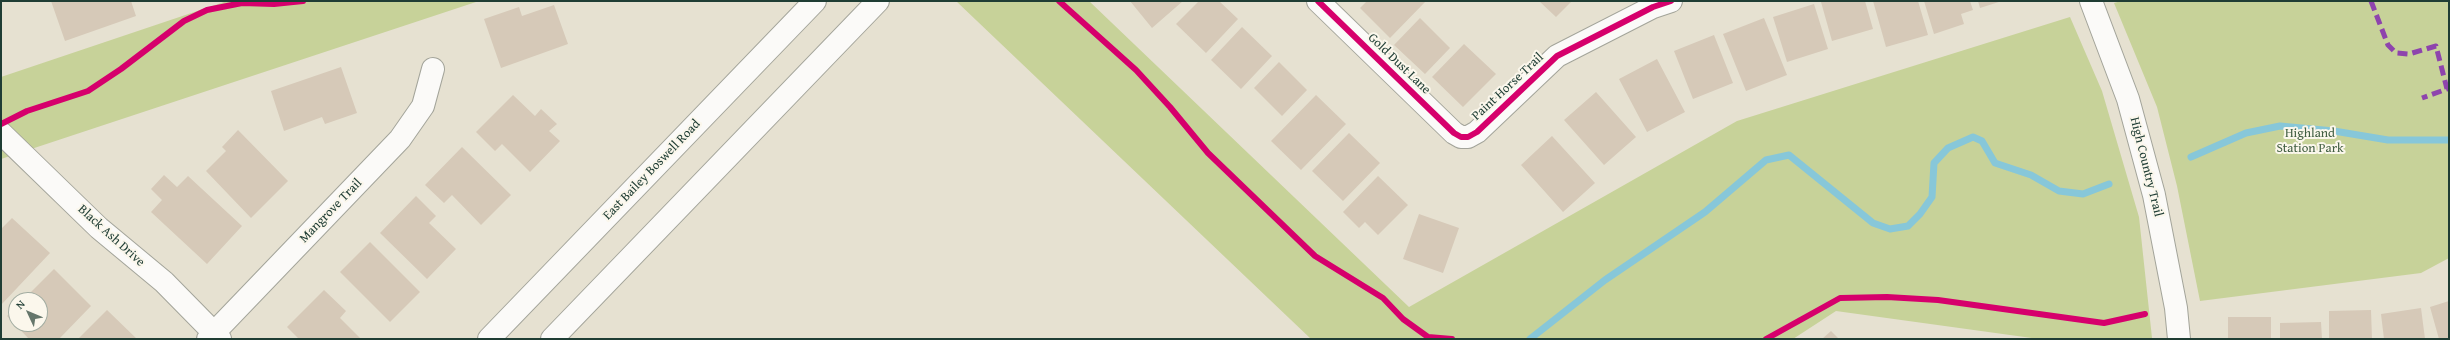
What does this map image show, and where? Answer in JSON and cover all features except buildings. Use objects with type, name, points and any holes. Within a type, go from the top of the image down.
[{"type":"street","name":"East Bailey Boswell Road","points":[[489,339],[815,1]]},
{"type":"street","points":[[552,339],[878,1]]},
{"type":"street","name":"Gold Dust Lane","points":[[1318,1],[1454,133],[1461,137],[1468,137]]},
{"type":"street","name":"High Country Trail","points":[[2091,1],[2128,99],[2152,188],[2176,308],[2179,339]]},
{"type":"street","name":"Paint Horse Trail","points":[[1468,137],[1477,132],[1557,56],[1658,3]]},
{"type":"street","name":"Mangrove Trail","points":[[214,337],[400,139],[423,106],[433,69]]},
{"type":"street","name":"Black Ash Drive","points":[[1,133],[99,228],[164,282],[214,337]]},
{"type":"green space","points":[[227,1],[479,1],[1,159],[1,77]]},
{"type":"green space","points":[[956,1],[1089,1],[1409,307],[1737,121],[2070,17],[2102,91],[2139,217],[2152,338],[2039,339],[1836,311],[1793,339],[1311,339]]},
{"type":"green space","name":"Highland Station Park","points":[[2121,1],[2449,1],[2449,258],[2421,273],[2200,301],[2177,186],[2157,107],[2114,3]]},
{"type":"waterway","points":[[2191,157],[2246,133],[2280,126],[2334,131],[2388,140],[2449,140]]},
{"type":"waterway","points":[[1530,339],[1605,280],[1705,212],[1766,160],[1789,155],[1873,223],[1890,229],[1908,226],[1920,214],[1932,197],[1934,163],[1948,148],[1973,137],[1982,141],[1995,163],[2031,175],[2059,191],[2083,194],[2109,184]]},
{"type":"marked path","points":[[2371,1],[2388,45],[2396,53],[2409,54],[2436,46],[2447,89],[2422,98]]},
{"type":"cycle path","points":[[1,124],[27,111],[88,91],[121,69],[184,21],[207,10],[242,3],[274,4],[303,1]]},
{"type":"cycle path","points":[[1059,1],[1136,70],[1170,107],[1208,153],[1315,256],[1383,298],[1403,319],[1428,337],[1452,339]]},
{"type":"cycle path","points":[[1318,1],[1454,133],[1461,137],[1468,137],[1477,132],[1557,56],[1653,7],[1671,1]]},
{"type":"cycle path","points":[[1766,339],[1840,298],[1887,297],[1938,300],[2104,323],[2145,314]]}]
